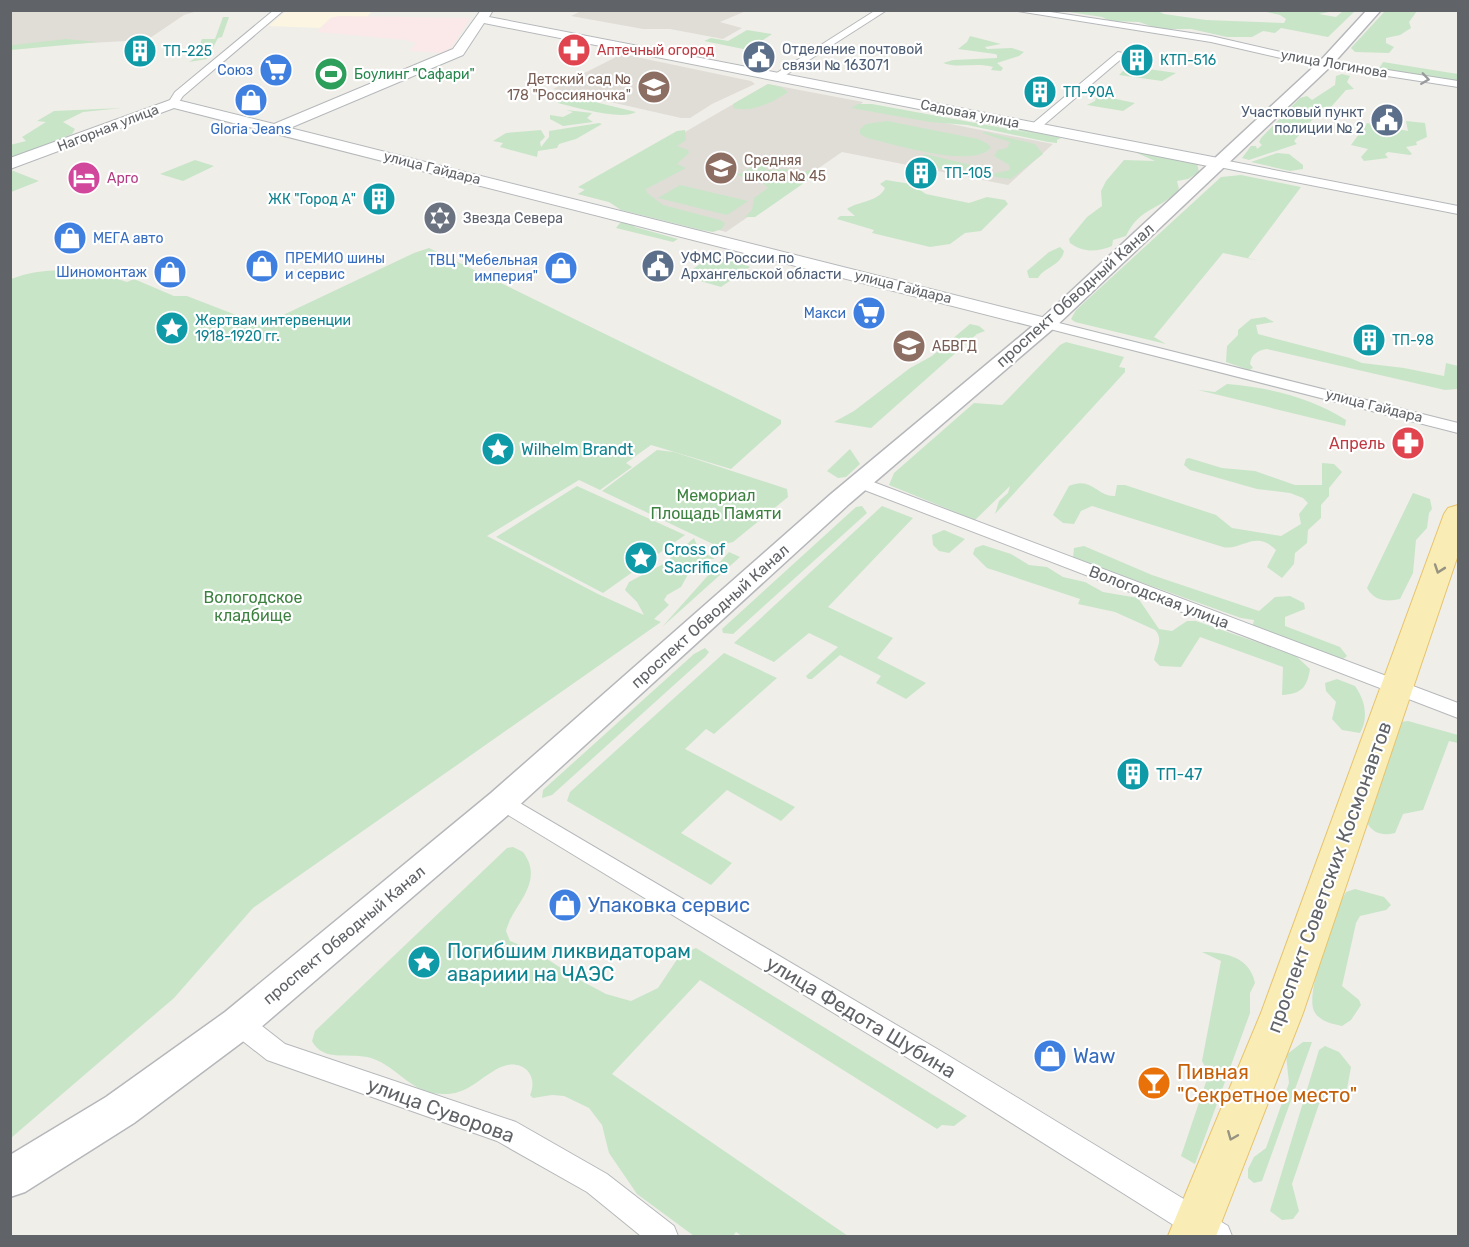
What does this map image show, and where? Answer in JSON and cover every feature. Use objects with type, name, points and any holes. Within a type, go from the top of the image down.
[{"type":"main road","name":"проспект Обводный Канал","points":[[10,1178],[120,1110],[239,1023],[503,801],[860,482],[1047,324],[1330,58],[1375,10]]},
{"type":"main road","name":"проспект Советских Космонавтов","points":[[1202,1232],[1282,1013],[1458,514]]},
{"type":"street","name":"Нагорная улица","points":[[10,164],[173,103],[179,94],[280,10]]},
{"type":"street","points":[[777,76],[884,10]]},
{"type":"street","name":"улица Логинова","points":[[1015,10],[1330,58],[1458,84]]},
{"type":"street","points":[[275,129],[458,52],[485,15]]},
{"type":"street","name":"Садовая улица","points":[[485,15],[777,76],[1458,210]]},
{"type":"street","points":[[1035,127],[1122,54]]},
{"type":"street","name":"улица Логинова","points":[[1330,58],[1438,69]]},
{"type":"street","name":"улица Гайдара","points":[[173,103],[1458,428]]},
{"type":"street","name":"Вологодская улица","points":[[860,482],[1458,711]]},
{"type":"street","name":"улица Федота Шубина","points":[[503,801],[935,1061],[1202,1232]]},
{"type":"street","name":"улица Суворова","points":[[239,1023],[276,1052],[506,1131],[597,1183],[663,1236]]},
{"type":"shaded area","points":[[583,10],[746,11],[720,22],[742,28],[723,39],[670,29],[643,29],[571,16]]},
{"type":"shaded area","points":[[11,11],[198,11],[184,15],[147,40],[11,47]]},
{"type":"shaded area","points":[[372,11],[367,17],[331,18],[320,28],[268,26],[285,12]]},
{"type":"shaded area","points":[[338,16],[470,18],[452,47],[444,53],[410,51],[416,43],[406,40],[317,32],[331,18]]},
{"type":"shaded area","name":"Детский сад № 178 \"Россияночка\"","points":[[622,54],[751,81],[755,84],[712,104],[690,118],[681,118],[553,89]]},
{"type":"shaded area","name":"Средняя школа № 45","points":[[768,84],[863,102],[859,106],[1053,144],[1008,185],[842,152],[726,232],[578,194]]},
{"type":"green space","points":[[1156,10],[1164,14],[1206,20],[1284,23],[1286,19],[1280,15],[1262,11],[1334,11],[1319,14],[1336,17],[1343,11],[1355,11],[1328,37],[1281,28],[1275,33],[1263,31],[1252,37],[1227,37],[1191,29],[1159,29],[1139,22],[1110,21],[1102,17],[1063,11]]},
{"type":"green space","points":[[1385,11],[1417,11],[1409,22],[1411,28],[1400,35],[1386,38],[1386,43],[1394,47],[1389,53],[1355,52],[1351,48]]},
{"type":"green space","points":[[223,17],[229,17],[222,37],[218,38],[207,59],[189,62],[194,59],[202,39],[215,39]]},
{"type":"green space","points":[[747,30],[772,34],[748,50],[704,41],[711,38],[728,41]]},
{"type":"green space","points":[[970,36],[1001,44],[985,47],[987,49],[1012,48],[1024,52],[1019,56],[997,63],[1003,68],[1001,71],[980,65],[943,63],[953,60],[997,58],[995,54],[958,49],[967,42]]},
{"type":"green space","points":[[66,39],[98,42],[11,50],[12,45]]},
{"type":"green space","points":[[1383,62],[1458,74],[1458,81],[1379,69]]},
{"type":"green space","points":[[1128,66],[1176,73],[1162,81],[1119,75]]},
{"type":"green space","points":[[1342,74],[1350,76],[1347,82],[1354,89],[1346,90],[1331,107],[1323,107],[1294,141],[1297,144],[1249,160],[1242,158],[1251,146],[1256,146],[1257,149],[1262,145],[1259,142],[1261,138],[1300,98],[1307,96],[1312,100],[1335,85],[1336,76]]},
{"type":"green space","points":[[768,84],[781,87],[788,92],[762,106],[747,109],[733,108],[733,104]]},
{"type":"green space","points":[[555,94],[636,112],[620,115],[586,110],[558,103]]},
{"type":"green space","points":[[1097,95],[1135,103],[1123,111],[1087,105],[1095,101]]},
{"type":"green space","points":[[858,97],[1061,138],[1057,140],[1057,143],[1048,142],[967,125],[930,122],[851,108],[858,104],[872,104],[1035,134]]},
{"type":"green space","points":[[122,108],[83,112],[63,122],[75,129],[72,134],[11,160],[10,145],[26,141],[22,137],[46,122],[37,121],[54,111]]},
{"type":"green space","points":[[566,110],[592,113],[587,118],[593,122],[563,126],[550,119],[550,115],[563,117],[573,112]]},
{"type":"green space","points":[[887,121],[978,139],[991,148],[981,154],[950,156],[895,145],[860,134],[860,129],[866,124]]},
{"type":"green space","points":[[1406,121],[1425,123],[1427,137],[1416,142],[1417,145],[1406,147],[1412,154],[1410,155],[1388,152],[1385,154],[1388,158],[1364,161],[1361,157],[1368,149],[1351,145],[1367,123],[1408,131]]},
{"type":"green space","points":[[602,124],[576,139],[559,144],[557,148],[538,151],[537,157],[500,147],[503,143],[493,141],[506,133],[541,130],[545,137],[540,142],[541,147],[549,137],[549,131]]},
{"type":"green space","points":[[685,130],[686,140],[677,146],[688,150],[689,153],[677,164],[686,168],[646,189],[647,193],[663,205],[720,220],[725,223],[722,229],[713,232],[701,230],[621,210],[609,202],[578,194],[585,190],[578,187],[677,131]]},
{"type":"green space","points":[[982,133],[1035,144],[1043,154],[1011,179],[995,177],[992,174],[1010,170],[1009,165],[994,156],[998,150],[1007,148],[1010,142]]},
{"type":"green space","points":[[1139,151],[1197,163],[1199,172],[1188,179],[1177,181],[1179,189],[1172,196],[1144,213],[1126,236],[1113,240],[1112,246],[1091,250],[1080,249],[1070,243],[1069,239],[1087,217],[1102,206],[1101,191],[1106,181],[1124,160],[1155,161],[1137,153]]},
{"type":"green space","points":[[1277,153],[1289,154],[1303,165],[1303,169],[1290,171],[1251,162]]},
{"type":"green space","points":[[925,154],[971,165],[960,173],[913,163]]},
{"type":"green space","points":[[195,160],[214,166],[183,181],[160,174]]},
{"type":"green space","points":[[762,162],[767,170],[789,169],[783,174],[785,177],[814,169],[824,169],[755,217],[745,217],[752,210],[754,198],[768,188],[763,183],[737,175]]},
{"type":"green space","points":[[11,170],[39,181],[11,192]]},
{"type":"green space","points":[[1241,175],[1301,187],[1248,258],[1260,261],[1223,253],[1154,337],[1166,344],[1075,322],[1071,319],[1076,310],[1221,177]]},
{"type":"green space","points":[[886,180],[911,184],[926,194],[969,203],[987,197],[1005,200],[1008,204],[981,231],[965,233],[950,244],[930,247],[872,233],[874,230],[837,219],[840,216],[855,216],[847,209],[878,196],[885,188],[880,184]]},
{"type":"green space","points":[[680,185],[748,201],[727,215],[658,198]]},
{"type":"green space","points":[[628,221],[635,227],[678,239],[673,242],[616,228],[620,223]]},
{"type":"green space","points":[[1060,247],[1064,251],[1060,260],[1038,278],[1029,278],[1027,271],[1049,252]]},
{"type":"green space","name":"Вологодское кладбище","points":[[429,248],[781,420],[781,424],[731,469],[651,445],[626,463],[632,467],[600,490],[579,480],[487,536],[598,594],[644,615],[637,602],[625,590],[629,582],[665,563],[694,538],[699,550],[715,559],[708,559],[691,569],[681,587],[667,595],[664,600],[669,605],[654,619],[661,622],[253,908],[174,998],[11,1138],[11,279],[39,272],[69,270],[98,274],[127,282],[134,279],[174,296],[187,296],[262,325]]},
{"type":"green space","points":[[712,256],[740,261],[750,267],[721,287],[687,277],[687,273]]},
{"type":"green space","points":[[1265,317],[1274,322],[1256,325],[1258,334],[1362,363],[1444,376],[1446,363],[1458,366],[1457,389],[1445,390],[1267,349],[1254,355],[1250,364],[1253,368],[1249,370],[1226,362],[1227,346],[1238,335],[1238,330],[1251,319]]},
{"type":"green space","points":[[970,324],[979,326],[985,331],[977,334],[871,428],[834,422],[854,411],[910,368],[932,356]]},
{"type":"green space","points":[[1066,342],[1124,357],[1119,367],[1125,368],[1125,372],[995,514],[999,501],[1008,493],[1010,486],[975,520],[889,485],[894,473],[974,403],[1002,405],[1060,345]]},
{"type":"green space","points":[[1227,384],[1274,391],[1304,400],[1346,420],[1345,426],[1198,390],[1215,392]]},
{"type":"green space","points":[[850,449],[860,464],[846,477],[838,478],[827,471]]},
{"type":"green space","name":"Мемориал Площадь Памяти","points":[[657,450],[674,452],[787,489],[788,497],[733,542],[717,546],[602,491]]},
{"type":"green space","points":[[1186,459],[1222,468],[1255,471],[1295,485],[1322,485],[1322,463],[1334,464],[1342,472],[1329,488],[1329,496],[1321,505],[1321,518],[1308,530],[1307,543],[1295,553],[1294,564],[1282,578],[1267,567],[1276,550],[1262,541],[1223,547],[1092,506],[1081,511],[1074,524],[1063,523],[1053,515],[1069,486],[1083,483],[1115,496],[1117,485],[1125,485],[1216,515],[1232,528],[1281,536],[1301,524],[1299,514],[1308,503],[1303,498],[1290,493],[1257,489],[1190,470],[1184,465]]},
{"type":"green space","points":[[577,486],[685,535],[603,593],[496,537]]},
{"type":"green space","points":[[1413,493],[1430,499],[1432,509],[1429,513],[1427,528],[1416,540],[1413,573],[1400,599],[1381,600],[1373,596],[1367,588]]},
{"type":"green space","points":[[862,506],[867,513],[733,634],[723,633],[722,629],[856,507]]},
{"type":"green space","points":[[882,506],[913,518],[828,607],[893,638],[877,658],[926,683],[906,699],[876,683],[881,676],[840,655],[812,679],[808,679],[806,676],[838,647],[809,633],[774,662],[734,643]]},
{"type":"green space","points":[[944,530],[965,539],[949,553],[939,551],[933,545],[932,535]]},
{"type":"green space","points":[[983,545],[1011,554],[1029,565],[1047,567],[1063,577],[1085,582],[1103,592],[1138,598],[1159,629],[1172,631],[1187,621],[1196,621],[1296,656],[1310,669],[1307,681],[1299,691],[1282,695],[1283,667],[1200,637],[1181,667],[1160,666],[1154,660],[1159,641],[1155,630],[1115,612],[1078,604],[1080,599],[987,568],[973,554],[975,548]]},
{"type":"green space","points":[[1084,546],[1152,575],[1259,611],[1275,597],[1290,596],[1304,603],[1305,609],[1285,617],[1285,626],[1340,647],[1347,656],[1342,660],[1252,628],[1254,620],[1241,618],[1073,558],[1074,548]]},
{"type":"green space","points":[[729,552],[740,557],[662,627]]},
{"type":"green space","points":[[705,648],[709,652],[705,657],[552,795],[542,798],[543,790],[694,654]]},
{"type":"green space","points":[[724,653],[777,678],[714,734],[706,729],[685,749],[795,807],[781,821],[727,790],[681,833],[732,863],[711,885],[567,801],[570,792]]},
{"type":"green space","points":[[1337,679],[1355,686],[1361,697],[1365,715],[1360,733],[1342,730],[1332,719],[1336,702],[1326,691],[1325,683]]},
{"type":"green space","points":[[1408,721],[1458,735],[1458,743],[1449,741],[1423,810],[1403,814],[1395,833],[1379,833],[1367,823],[1400,722]]},
{"type":"green space","points":[[513,847],[523,852],[529,863],[531,874],[525,893],[509,921],[506,931],[510,941],[533,950],[606,994],[631,1001],[658,988],[680,955],[696,948],[967,1116],[954,1126],[942,1125],[937,1129],[700,980],[612,1074],[848,1236],[742,1236],[736,1232],[733,1236],[694,1236],[637,1194],[609,1153],[602,1125],[589,1108],[564,1096],[533,1098],[530,1095],[532,1081],[530,1075],[522,1067],[509,1065],[501,1067],[456,1093],[435,1093],[415,1086],[381,1062],[371,1058],[338,1056],[317,1048],[312,1041],[315,1031],[507,848]]},
{"type":"green space","points":[[1355,889],[1384,897],[1391,905],[1386,910],[1360,916],[1356,923],[1342,986],[1359,1000],[1361,1005],[1351,1020],[1342,1026],[1326,1022],[1316,1014],[1312,1001],[1313,989],[1341,901],[1346,892]]},
{"type":"green space","points":[[1202,952],[1228,955],[1242,962],[1248,967],[1255,983],[1250,993],[1250,1013],[1195,1164],[1181,1156],[1209,1073],[1202,1061],[1221,961]]},
{"type":"green space","points":[[1303,1042],[1312,1042],[1262,1181],[1254,1183],[1248,1178],[1248,1169],[1254,1157],[1266,1148],[1289,1083],[1286,1055]]},
{"type":"green space","points":[[1325,1046],[1339,1052],[1351,1067],[1347,1089],[1319,1104],[1292,1184],[1299,1211],[1293,1219],[1282,1220],[1270,1211],[1319,1050]]},
{"type":"place","name":"Аптечный огород","points":[[574,50]]},
{"type":"place","name":"ТП-225","points":[[140,51]]},
{"type":"place","name":"Отделение почтовой связи № 163071","points":[[759,57]]},
{"type":"place","name":"КТП-516","points":[[1137,60]]},
{"type":"place","name":"Союз","points":[[276,70]]},
{"type":"place","name":"Боулинг \"Сафари\"","points":[[331,74]]},
{"type":"place","name":"Детский сад № 178 \"Россияночка\"","points":[[654,87]]},
{"type":"place","name":"ТП-90А","points":[[1040,92]]},
{"type":"place","name":"Gloria Jeans","points":[[251,100]]},
{"type":"place","name":"Участковый пункт полиции № 2","points":[[1387,120]]},
{"type":"place","name":"Средняя школа № 45","points":[[721,168]]},
{"type":"place","name":"ТП-105","points":[[921,173]]},
{"type":"place","name":"Арго","points":[[84,178]]},
{"type":"place","name":"ЖК \"Город А\"","points":[[379,199]]},
{"type":"place","name":"Звезда Севера","points":[[440,218]]},
{"type":"place","name":"МЕГА авто","points":[[70,238]]},
{"type":"place","name":"ПРЕМИО шины и сервис","points":[[262,266]]},
{"type":"place","name":"УФМС России по Архангельской области","points":[[658,266]]},
{"type":"place","name":"ТВЦ \"Мебельная империя\"","points":[[561,268]]},
{"type":"place","name":"Шиномонтаж","points":[[170,272]]},
{"type":"place","name":"Макси","points":[[869,313]]},
{"type":"place","name":"Жертвам интервенции 1918-1920 гг.","points":[[172,328]]},
{"type":"place","name":"ТП-98","points":[[1369,340]]},
{"type":"place","name":"АБВГД","points":[[909,346]]},
{"type":"place","name":"Апрель","points":[[1408,443]]},
{"type":"place","name":"Wilhelm Brandt","points":[[498,449]]},
{"type":"place","name":"Cross of Sacrifice","points":[[641,558]]},
{"type":"place","name":"ТП-47","points":[[1133,774]]},
{"type":"place","name":"Упаковка сервис","points":[[565,905]]},
{"type":"place","name":"Погибшим ликвидаторам авариии на ЧАЭС","points":[[424,962]]},
{"type":"place","name":"Waw","points":[[1050,1056]]},
{"type":"place","name":"Пивная \"Секретное место\"","points":[[1154,1083]]}]
